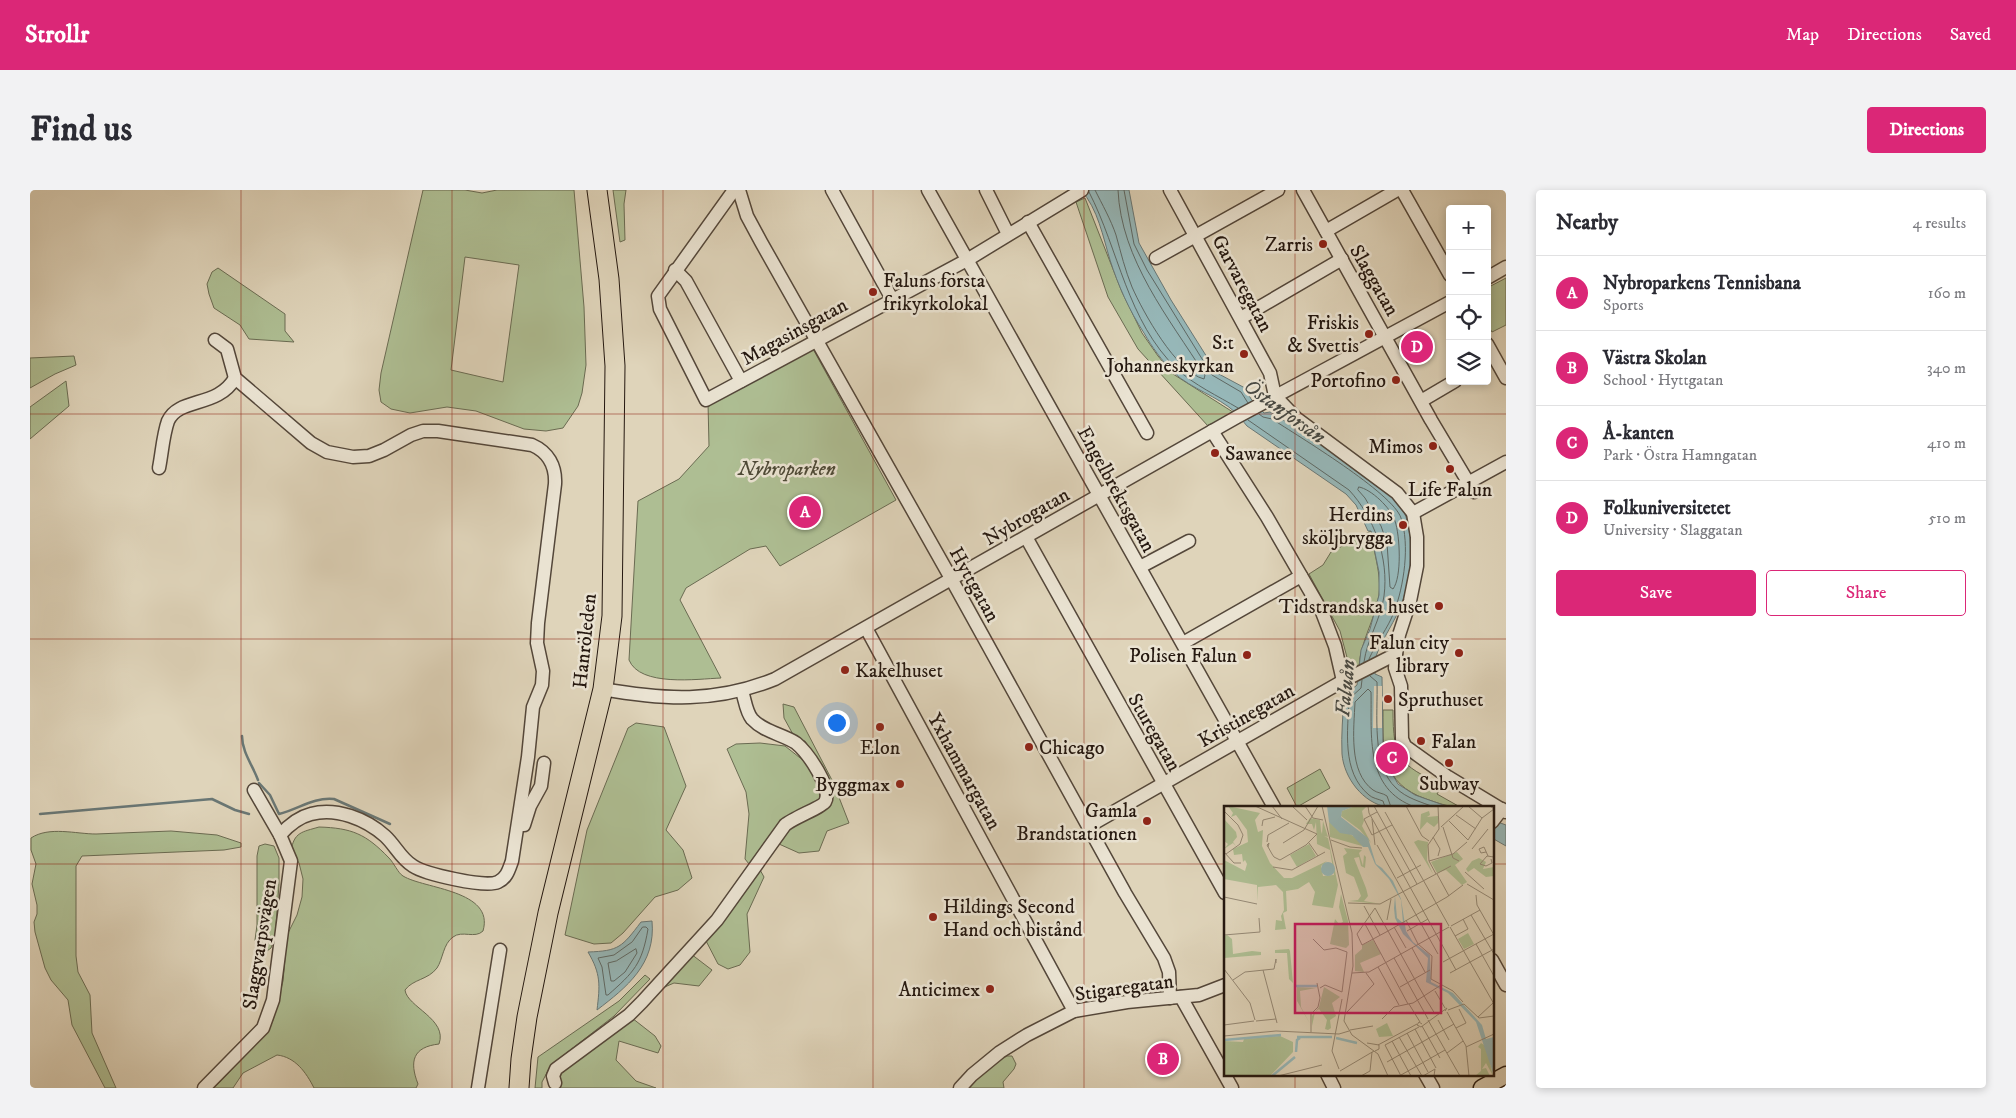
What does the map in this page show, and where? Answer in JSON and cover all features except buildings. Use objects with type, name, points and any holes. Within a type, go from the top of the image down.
[{"type":"highway","name":"Hanröleden","points":[[519,1088],[520,1059],[527,1017],[546,923],[602,690],[612,616],[615,366],[609,279],[597,190]]},
{"type":"main road","points":[[1482,1088],[1506,1075]]},
{"type":"street","points":[[734,190],[717,216],[675,270],[686,281],[741,381]]},
{"type":"street","name":"Hyttgatan","points":[[739,190],[747,216],[1089,826],[1124,893],[1164,958],[1176,998],[1224,1075]]},
{"type":"street","points":[[832,190],[892,299]]},
{"type":"street","name":"Engelbrektsgatan","points":[[928,190],[1273,806]]},
{"type":"street","points":[[986,190],[1008,234]]},
{"type":"street","name":"Magasinsgatan","points":[[675,270],[659,292],[658,304],[706,400],[966,260],[1081,190]]},
{"type":"street","name":"Garvaregatan","points":[[1170,190],[1270,373],[1275,396]]},
{"type":"street","points":[[1156,258],[1278,190]]},
{"type":"street","name":"Slaggatan","points":[[1303,190],[1471,487]]},
{"type":"street","points":[[1326,231],[1397,190]]},
{"type":"street","points":[[1326,231],[1397,190]]},
{"type":"street","points":[[1402,190],[1446,268]]},
{"type":"street","points":[[1028,222],[1147,433]]},
{"type":"street","points":[[1241,318],[1342,259]]},
{"type":"street","points":[[1491,276],[1506,267]]},
{"type":"street","name":"Nybrogatan","points":[[602,690],[671,698],[705,697],[742,691],[775,679],[1262,403],[1287,392],[1446,304]]},
{"type":"street","points":[[215,340],[227,349],[235,378],[311,442],[335,455],[369,456],[411,435],[430,431],[526,444],[538,448],[550,459],[555,471],[537,643],[543,676],[542,685],[533,707],[528,757],[510,868],[502,879],[492,884],[468,882],[419,870],[409,864],[386,837],[373,826],[338,813],[327,811],[309,814],[290,824],[280,835]]},
{"type":"street","points":[[1491,361],[1506,378]]},
{"type":"street","points":[[159,468],[169,421],[178,409],[215,397],[230,387],[235,378]]},
{"type":"street","points":[[1421,401],[1448,385]]},
{"type":"street","points":[[1275,396],[1307,428],[1397,493],[1413,513],[1417,537],[1417,566],[1396,654],[1396,668],[1401,686],[1401,733],[1405,746],[1486,806]]},
{"type":"street","points":[[1212,431],[1267,517],[1330,629],[1343,681]]},
{"type":"street","points":[[1413,513],[1471,487],[1506,462]]},
{"type":"street","name":"Sturegatan","points":[[1026,538],[1224,891]]},
{"type":"street","points":[[1140,567],[1189,541]]},
{"type":"street","points":[[1183,643],[1301,576]]},
{"type":"street","name":"Yxhammargatan","points":[[866,628],[1074,1011]]},
{"type":"street","name":"Kristinegatan","points":[[1089,826],[1343,681],[1396,654]]},
{"type":"street","points":[[555,1083],[553,1076],[556,1069],[634,1010],[703,935],[721,914],[785,824],[820,806],[825,801],[827,792],[825,784],[807,756],[798,745],[763,728],[753,720],[748,712],[742,691]]},
{"type":"street","points":[[517,825],[524,825],[530,806],[541,786],[544,764]]},
{"type":"street","name":"Slaggvarpsvägen","points":[[204,1088],[264,1028],[269,1014],[282,936],[290,861],[280,835],[254,790]]},
{"type":"street","points":[[478,1088],[500,950]]},
{"type":"street","points":[[1494,964],[1506,985]]},
{"type":"street","name":"Stigaregatan","points":[[960,1088],[972,1075],[1000,1052],[1027,1035],[1074,1011],[1127,1002],[1176,998],[1206,992],[1224,985]]},
{"type":"street","name":"Hyttgatan","points":[[1225,1076],[1232,1088]]},
{"type":"street","points":[[1328,1076],[1334,1088]]},
{"type":"street","points":[[1426,1076],[1433,1088]]},
{"type":"green space","points":[[423,190],[465,190],[482,193],[497,190],[574,190],[584,307],[586,365],[578,406],[563,428],[546,431],[524,429],[476,411],[447,407],[410,413],[391,409],[381,402],[379,390],[381,373]],"holes":[[[465,257],[519,265],[503,382],[451,370]]]},
{"type":"green space","points":[[613,190],[626,190],[624,204],[625,240],[620,242]]},
{"type":"green space","points":[[1085,198],[1122,292],[1142,333],[1158,356],[1173,374],[1236,414],[1208,426],[1138,349],[1108,297],[1076,202]]},
{"type":"green space","points":[[218,268],[285,314],[285,331],[294,342],[249,339],[240,325],[214,308],[207,284],[212,272]]},
{"type":"green space","points":[[1506,278],[1506,325],[1492,332],[1491,330],[1491,286]]},
{"type":"green space","name":"Nybroparken","points":[[813,349],[896,500],[780,566],[766,546],[750,549],[686,588],[680,600],[721,678],[670,680],[657,678],[635,669],[629,660],[638,501],[679,479],[709,446],[708,403]]},
{"type":"green space","points":[[74,356],[76,365],[30,388],[30,358]]},
{"type":"green space","points":[[66,381],[69,406],[30,439],[30,407]]},
{"type":"green space","points":[[1371,531],[1377,547],[1374,549],[1379,578],[1379,595],[1362,649],[1359,667],[1354,670],[1349,665],[1340,631],[1309,574],[1323,565],[1331,552]]},
{"type":"green space","points":[[783,704],[794,707],[833,782],[849,823],[827,831],[819,851],[799,853],[779,844],[749,864],[745,859],[749,814],[746,792],[727,749],[736,744],[760,743],[785,746],[804,761],[811,750],[805,741],[795,738],[784,718]]},
{"type":"green space","points":[[1383,710],[1393,710],[1395,739],[1401,758],[1416,771],[1442,785],[1437,794],[1458,806],[1451,806],[1426,799],[1400,784],[1388,764],[1383,739]]},
{"type":"green space","points":[[636,723],[664,727],[686,786],[666,830],[683,850],[692,878],[678,890],[655,897],[623,933],[611,943],[594,944],[565,935],[587,830],[628,728]]},
{"type":"green space","points":[[1320,769],[1330,788],[1296,806],[1287,788]]},
{"type":"green space","points":[[319,827],[341,829],[358,834],[381,850],[403,876],[455,893],[479,907],[484,917],[483,931],[476,934],[460,934],[453,937],[447,944],[437,968],[429,975],[408,986],[405,990],[412,1002],[433,1020],[438,1027],[440,1035],[439,1044],[423,1048],[415,1056],[414,1068],[418,1084],[416,1088],[314,1088],[295,1062],[277,1055],[243,1073],[233,1088],[214,1088],[267,1032],[273,1020],[283,981],[287,935],[297,915],[302,897],[303,879],[299,863],[291,851],[292,845],[300,834]]},
{"type":"green space","points":[[54,831],[96,834],[171,831],[217,835],[241,843],[241,847],[224,850],[82,856],[76,866],[76,956],[78,972],[90,995],[92,1033],[116,1088],[105,1088],[72,1025],[68,1000],[51,980],[45,968],[35,932],[34,922],[37,914],[37,905],[32,884],[36,864],[31,850],[31,838],[38,834]]},
{"type":"green space","points":[[265,844],[274,846],[279,858],[275,938],[271,948],[267,951],[258,947],[255,940],[257,925],[257,856],[259,846]]},
{"type":"green space","points":[[759,868],[764,877],[747,914],[750,952],[740,965],[728,969],[718,964],[704,937]]},
{"type":"green space","points":[[691,954],[712,970],[699,986],[674,983],[660,989]]},
{"type":"green space","points":[[645,975],[650,979],[614,1016],[551,1065],[542,1082],[542,1088],[535,1088],[538,1057],[619,1001]]},
{"type":"green space","points":[[632,1018],[655,1036],[661,1046],[658,1053],[619,1041],[616,1060],[636,1081],[656,1088],[551,1088],[558,1072]]},
{"type":"green space","points":[[1012,1056],[1016,1064],[1003,1082],[1004,1088],[966,1088],[999,1060]]},
{"type":"water","points":[[1081,190],[1129,190],[1139,243],[1171,300],[1217,373],[1245,388],[1251,399],[1264,413],[1270,412],[1274,414],[1326,447],[1368,477],[1386,492],[1406,517],[1411,548],[1406,590],[1400,608],[1381,644],[1374,662],[1375,674],[1382,677],[1384,759],[1398,784],[1415,795],[1446,806],[1378,805],[1356,788],[1346,772],[1342,754],[1344,696],[1357,685],[1361,650],[1370,629],[1379,595],[1379,572],[1374,548],[1377,547],[1371,531],[1368,531],[1356,505],[1346,494],[1247,426],[1228,406],[1181,379],[1165,364],[1150,343],[1120,288],[1096,214]]},
{"type":"water","points":[[1494,821],[1506,825],[1506,846],[1494,839]]},
{"type":"water","points":[[652,921],[652,936],[644,962],[629,983],[597,1010],[599,993],[597,973],[588,952],[613,949],[624,942],[641,922]]},
{"type":"pier","points":[[1374,686],[1382,686],[1382,728],[1373,728]]},
{"type":"waterway","points":[[242,736],[242,742],[258,780]]},
{"type":"waterway","points":[[259,783],[270,795],[279,814],[319,800],[334,799],[390,824]]},
{"type":"waterway","points":[[40,814],[212,799],[235,810],[249,814]]},
{"type":"place","name":"Zarris","points":[[1323,244]]},
{"type":"place","name":"Faluns första frikyrkolokal","points":[[873,292]]},
{"type":"place","name":"Friskis & Svettis","points":[[1369,334]]},
{"type":"place","name":"Folkuniversitetet","points":[[1417,347]]},
{"type":"place","name":"S:t Johanneskyrkan","points":[[1244,354]]},
{"type":"place","name":"Portofino","points":[[1396,380]]},
{"type":"place","name":"Mimos","points":[[1433,446]]},
{"type":"place","name":"Sawanee","points":[[1215,453]]},
{"type":"place","name":"Life Falun","points":[[1450,469]]},
{"type":"place","name":"Nybroparkens Tennisbana","points":[[805,512]]},
{"type":"place","name":"Herdins sköljbrygga","points":[[1403,525]]},
{"type":"place","name":"Tidstrandska huset","points":[[1439,606]]},
{"type":"place","name":"Falun city library","points":[[1459,653]]},
{"type":"place","name":"Polisen Falun","points":[[1247,655]]},
{"type":"place","name":"Kakelhuset","points":[[845,670]]},
{"type":"place","name":"Spruthuset","points":[[1388,699]]},
{"type":"place","name":"Elon","points":[[880,727]]},
{"type":"place","name":"Falan","points":[[1421,741]]},
{"type":"place","name":"Chicago","points":[[1029,747]]},
{"type":"place","name":"Å-kanten","points":[[1392,758]]},
{"type":"place","name":"Subway","points":[[1449,763]]},
{"type":"place","name":"Byggmax","points":[[900,784]]},
{"type":"place","name":"Gamla Brandstationen","points":[[1147,821]]},
{"type":"place","name":"Hildings Second Hand och bistånd","points":[[933,917]]},
{"type":"place","name":"Anticimex","points":[[990,989]]},
{"type":"place","name":"Västra Skolan","points":[[1163,1059]]},
{"type":"water label","name":"Östanforsån","points":[[1285,411]]},
{"type":"water label","name":"Faluån","points":[[1345,688]]}]
